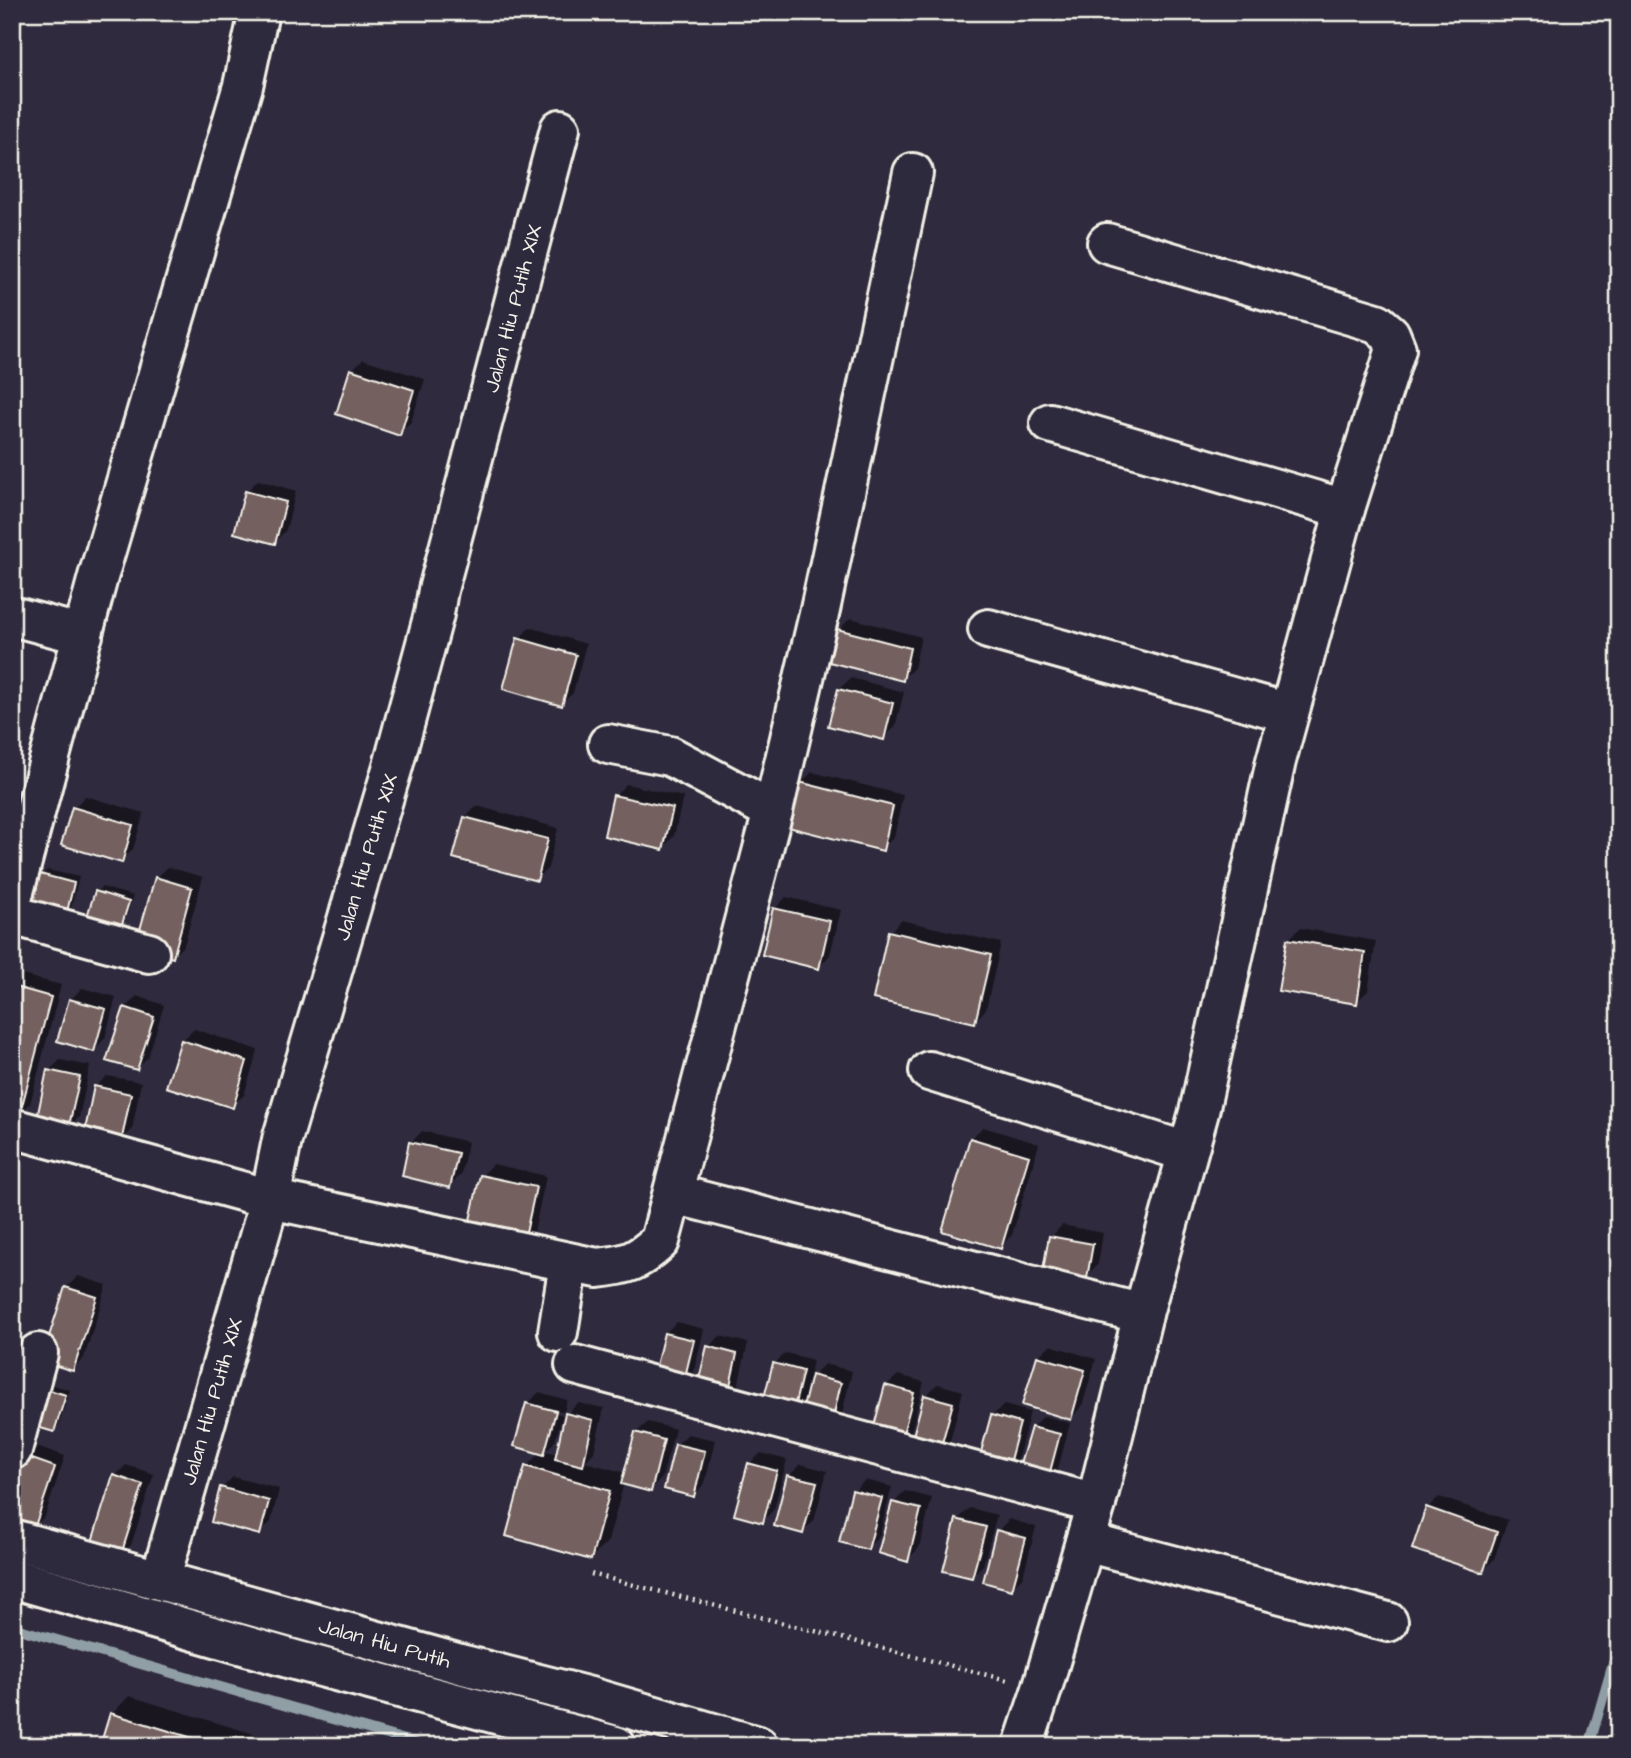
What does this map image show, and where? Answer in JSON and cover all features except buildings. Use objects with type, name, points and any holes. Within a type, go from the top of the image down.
[{"type":"street","points":[[12,900],[98,577],[243,86],[259,12]]},
{"type":"street","name":"Jalan Hiu Putih XIX","points":[[160,1580],[270,1199],[282,1140],[393,766],[559,129]]},
{"type":"street","points":[[12,1128],[270,1199],[597,1268],[624,1265],[647,1253],[660,1241],[773,811],[820,610],[913,173]]},
{"type":"street","points":[[1023,1746],[1096,1504],[1143,1314],[1199,1112],[1276,761],[1345,509],[1396,349],[1390,334],[1377,323],[1107,243]]},
{"type":"street","points":[[1050,423],[1345,509]]},
{"type":"street","points":[[12,617],[83,635]]},
{"type":"street","points":[[988,629],[1289,713]]},
{"type":"street","points":[[608,744],[670,756],[773,811]]},
{"type":"street","points":[[12,915],[149,954]]},
{"type":"street","points":[[929,1071],[1187,1152]]},
{"type":"street","points":[[674,1194],[1143,1314]]},
{"type":"street","points":[[569,1263],[567,1348],[1096,1504]]},
{"type":"street","points":[[12,1450],[38,1353]]},
{"type":"street","name":"Jalan Hiu Putih","points":[[12,1539],[758,1746]]},
{"type":"street","points":[[1085,1542],[1388,1622]]},
{"type":"street","points":[[12,1578],[604,1744]]},
{"type":"street","points":[[358,1676],[369,1638]]},
{"type":"path","points":[[591,1574],[1042,1689]]},
{"type":"waterway","points":[[12,1627],[426,1746]]},
{"type":"waterway","points":[[1589,1746],[1619,1643]]}]
